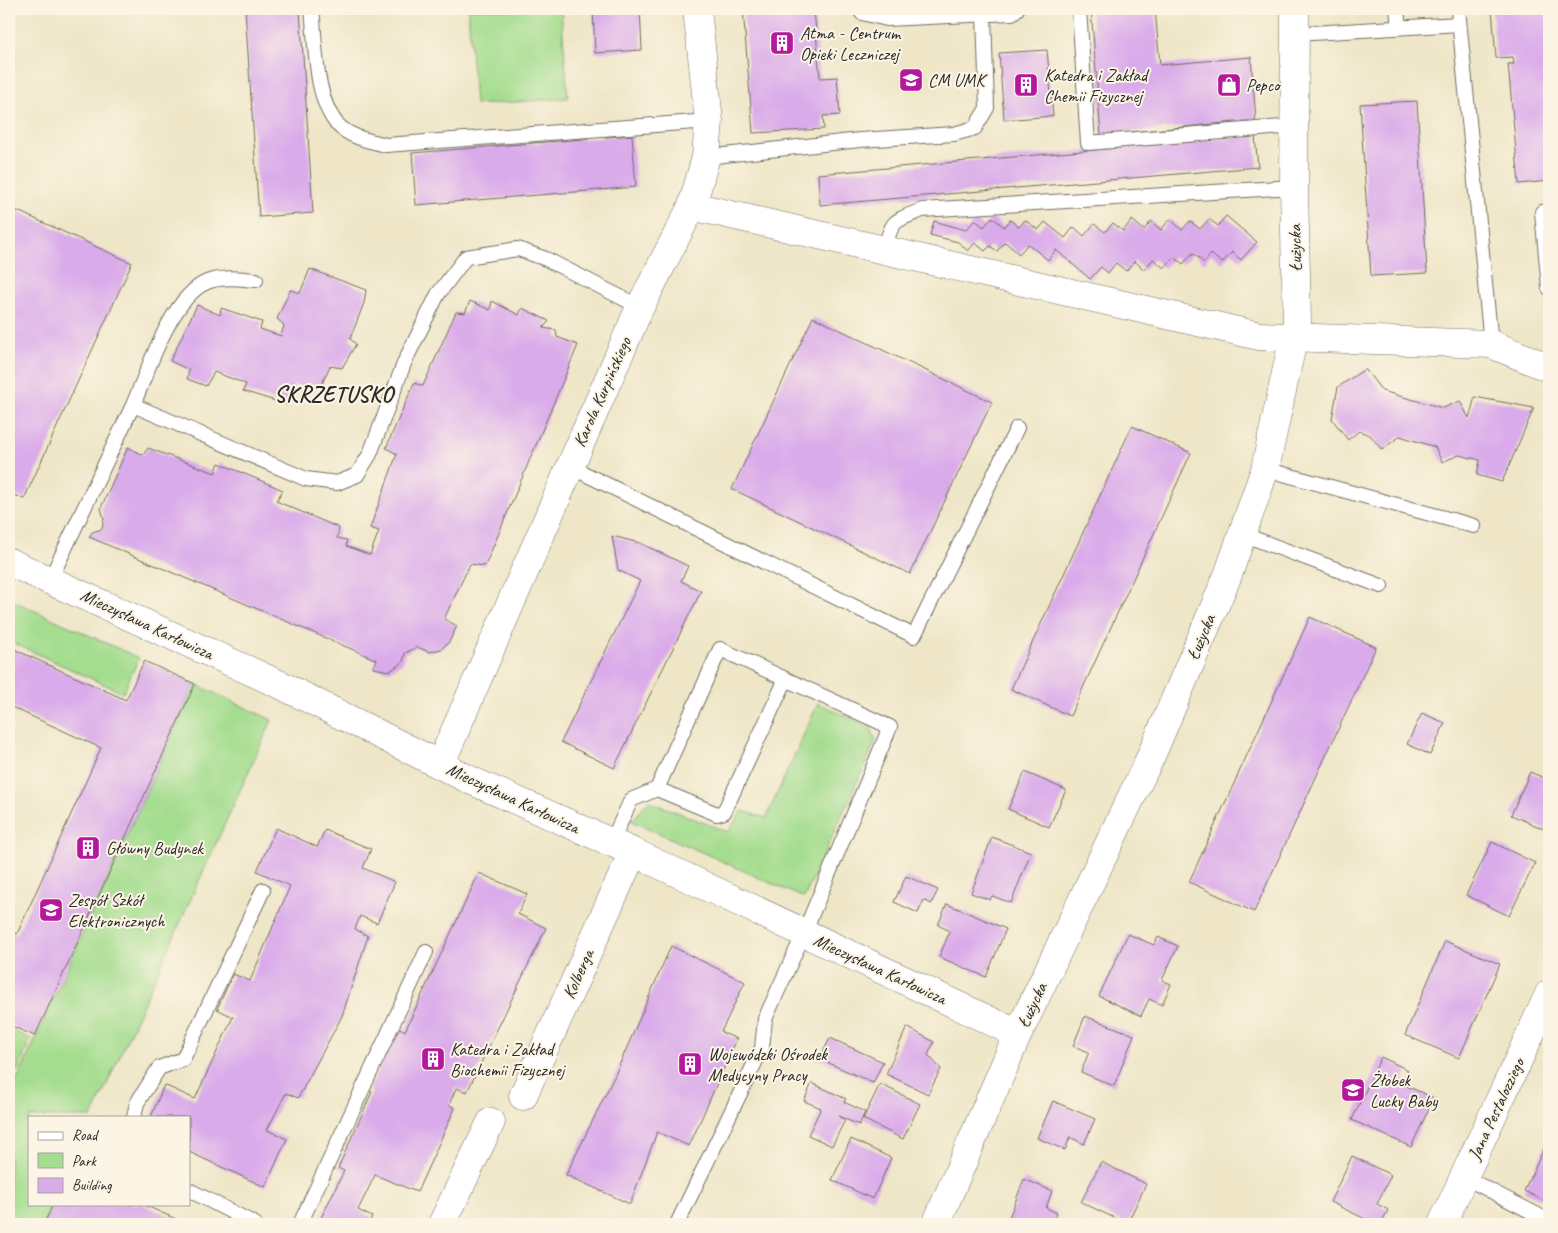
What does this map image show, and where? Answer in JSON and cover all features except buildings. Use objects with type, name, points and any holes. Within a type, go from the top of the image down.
[{"type":"street","name":"Karola Kurpińskiego","points":[[440,765],[640,307],[692,206],[706,157],[709,121],[698,9]]},
{"type":"street","name":"Łużycka","points":[[936,1224],[1018,1034],[1151,756],[1228,575],[1264,469],[1297,322],[1294,187],[1296,22]]},
{"type":"street","points":[[692,206],[1259,336],[1491,344],[1549,368]]},
{"type":"street","name":"Mieczysława Karłowicza","points":[[9,562],[281,685],[470,780],[622,848],[1018,1034]]},
{"type":"street","name":"Kolberga","points":[[523,1096],[622,848]]},
{"type":"street","name":"Jana Pestalozziego","points":[[1442,1224],[1549,994]]},
{"type":"street","points":[[442,1224],[492,1122]]},
{"type":"lane","points":[[312,9],[322,99],[338,124],[360,138],[386,145],[709,121]]},
{"type":"lane","points":[[862,9],[862,13],[887,19],[1012,13],[1017,9]]},
{"type":"lane","points":[[1079,9],[1088,143],[1295,126]]},
{"type":"lane","points":[[1397,9],[1399,27]]},
{"type":"lane","points":[[1458,9],[1491,344]]},
{"type":"lane","points":[[706,157],[860,140],[954,134],[975,128],[987,108],[984,14]]},
{"type":"lane","points":[[1296,22],[1399,27],[1459,24]]},
{"type":"lane","points":[[886,249],[888,233],[895,221],[922,210],[1294,187]]},
{"type":"lane","points":[[1542,212],[1549,288]]},
{"type":"lane","points":[[133,405],[306,479],[337,483],[356,475],[370,454],[405,361],[438,294],[466,257],[518,249],[546,258],[640,307]]},
{"type":"lane","points":[[50,580],[133,405],[172,315],[188,294],[207,282],[237,278],[256,280]]},
{"type":"lane","points":[[569,466],[914,636],[1017,428]]},
{"type":"lane","points":[[1264,469],[1474,526]]},
{"type":"lane","points":[[1242,534],[1381,586]]},
{"type":"lane","points":[[622,848],[631,800],[657,789],[720,649],[890,727],[804,933],[765,1019],[762,1048],[677,1224]]},
{"type":"lane","points":[[657,789],[716,814],[724,812],[786,679]]},
{"type":"lane","points":[[134,1116],[137,1104],[159,1068],[182,1059],[263,890]]},
{"type":"lane","points":[[300,1224],[426,952]]},
{"type":"lane","points":[[1464,1177],[1549,1221]]},
{"type":"lane","points":[[190,1191],[255,1224]]},
{"type":"green space","points":[[468,9],[561,9],[568,98],[475,105]]},
{"type":"green space","points":[[9,599],[139,658],[123,693],[9,641]]},
{"type":"green space","points":[[195,684],[272,720],[92,1116],[28,1116],[28,1206],[52,1206],[44,1224],[9,1224],[9,1098]]},
{"type":"green space","points":[[818,703],[871,728],[876,741],[804,898],[632,821],[648,801],[728,832],[742,811],[766,818]]},
{"type":"green space","points":[[9,1029],[31,1039],[17,1071],[9,1067]]},
{"type":"place","name":"Atma - Centrum Opieki Leczniczej","points":[[782,43]]},
{"type":"place","name":"CM UMK","points":[[911,80]]},
{"type":"place","name":"Katedra i Zakład Chemii Fizycznej","points":[[1026,85]]},
{"type":"place","name":"Pepco","points":[[1229,85]]},
{"type":"place","name":"Główny Budynek","points":[[88,848]]},
{"type":"place","name":"Zespół Szkół Elektronicznych","points":[[51,910]]},
{"type":"place","name":"Katedra i Zakład Biochemii Fizycznej","points":[[433,1059]]},
{"type":"place","name":"Wojewódzki Ośrodek Medycyny Pracy","points":[[690,1064]]},
{"type":"place","name":"Żłobek Lucky Baby","points":[[1353,1090]]},
{"type":"district","name":"SKRZETUSKO","points":[[334,394]]}]
